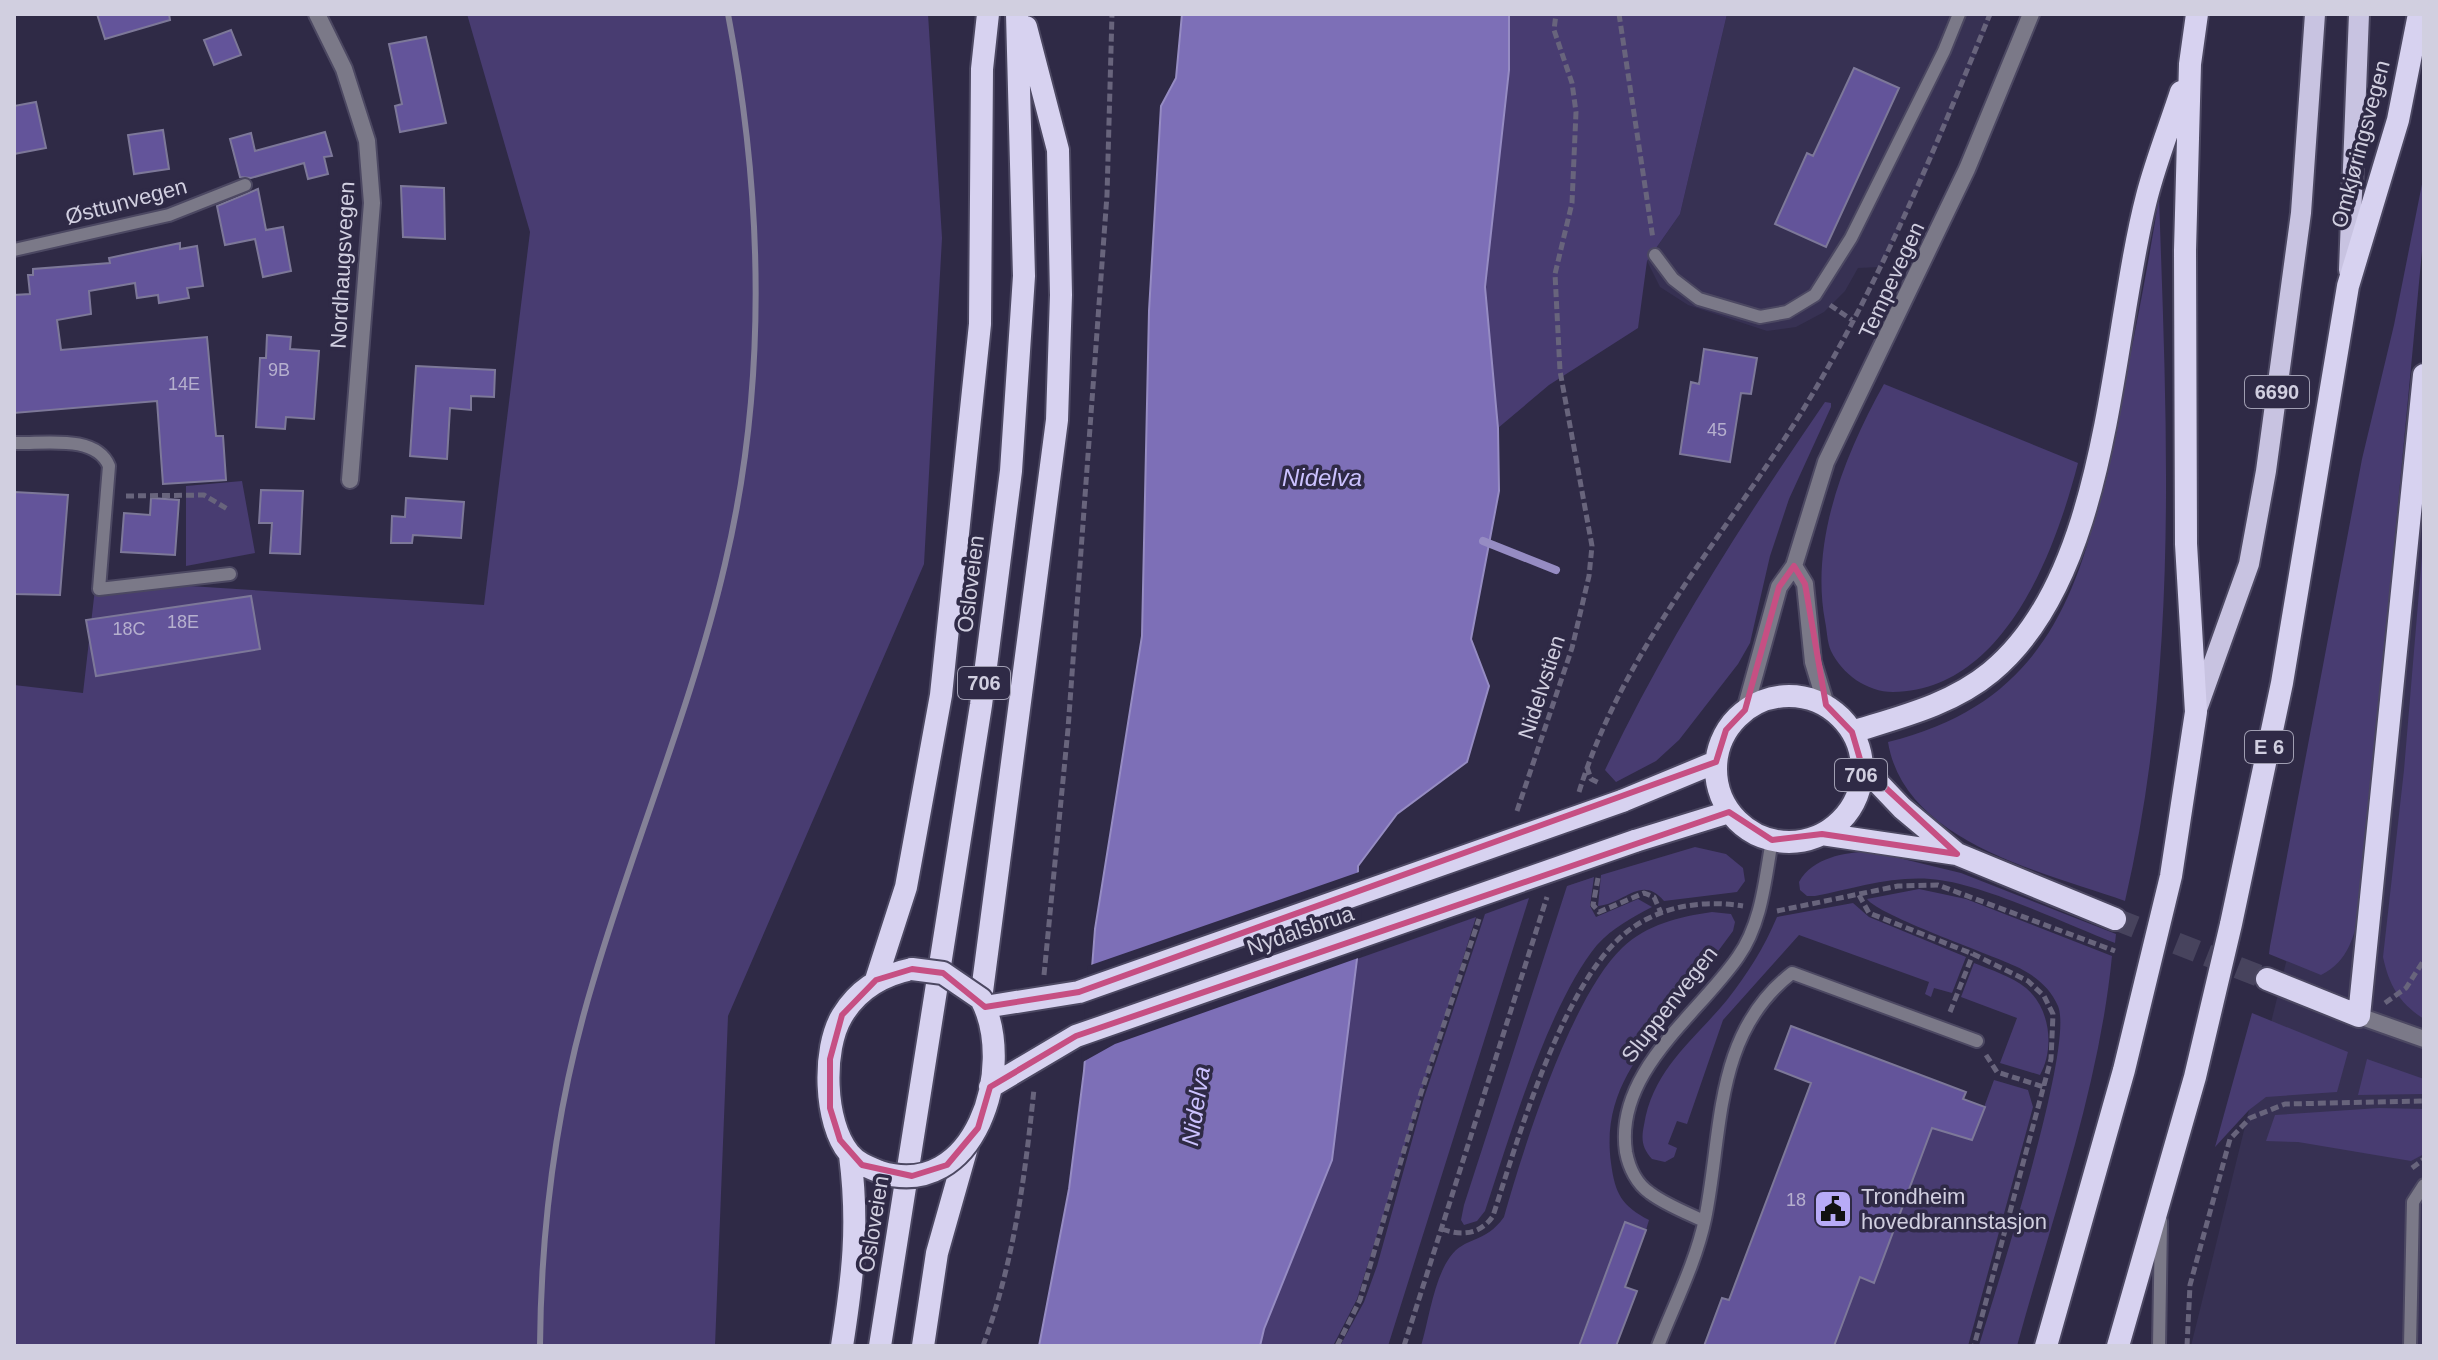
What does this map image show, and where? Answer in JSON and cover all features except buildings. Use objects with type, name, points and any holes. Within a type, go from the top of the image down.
[{"type":"highway","name":"706","points":[[842,1346],[856,1253],[856,1201],[850,1155],[840,1140],[830,1108],[830,1059],[842,1015],[876,980],[906,887],[941,695],[980,324],[982,69],[988,14]]},
{"type":"highway","name":"706","points":[[923,1346],[937,1253],[967,1147],[978,1128],[990,1087],[993,1048],[983,1003],[1057,420],[1061,295],[1058,150],[1020,14]]},
{"type":"highway","name":"Osloveien","points":[[880,1346],[981,705],[1011,471],[1024,276],[1020,14]]},
{"type":"highway","points":[[2046,1346],[2124,1070],[2171,876],[2196,712],[2186,544],[2185,220],[2190,64],[2197,14]]},
{"type":"highway","name":"Omkjøringsvegen","points":[[2348,286],[2398,120],[2419,14]]},
{"type":"highway","points":[[1852,732],[1926,710],[1990,673],[2031,630],[2047,604],[2065,567],[2084,511],[2114,384],[2147,196],[2190,64]]},
{"type":"highway","name":"E 6","points":[[2118,1346],[2195,1077],[2268,752],[2348,286]]},
{"type":"highway","points":[[2267,979],[2359,1016],[2424,375]]},
{"type":"highway","points":[[1772,840],[1741,825],[1729,812],[1716,780],[1716,762],[1726,730],[1745,710],[1771,697],[1790,695],[1826,705]]},
{"type":"highway","name":"706","points":[[1822,834],[1847,813],[1861,783],[1862,766],[1852,732],[1826,705]]},
{"type":"highway","name":"Nydalsbrua","points":[[983,1003],[1079,992],[1622,801],[1716,762]]},
{"type":"highway","name":"706","points":[[1862,766],[1902,808],[1957,854]]},
{"type":"highway","name":"Nydalsbrua","points":[[990,1087],[1076,1036],[1635,841],[1729,812]]},
{"type":"highway","name":"706","points":[[1772,840],[1789,842],[1822,834],[1957,854],[2115,919]]},
{"type":"highway","name":"706","points":[[876,980],[912,969],[943,973],[983,1003]]},
{"type":"highway","points":[[850,1155],[862,1165],[902,1176],[927,1173],[947,1165],[967,1147]]},
{"type":"main road","name":"6690","points":[[2196,712],[2249,564],[2266,471],[2301,213],[2315,14]]},
{"type":"main road","points":[[2348,286],[2359,14]]},
{"type":"street","name":"Nordhaugsvegen","points":[[317,14],[344,69],[367,141],[372,203],[350,480]]},
{"type":"street","name":"Tempevegen","points":[[1745,710],[1779,587],[1794,566],[1804,525],[1826,462],[1967,169],[2031,14]]},
{"type":"street","points":[[1794,566],[1805,584],[1813,662],[1826,705]]},
{"type":"street","points":[[2359,1016],[2424,1039]]},
{"type":"lane","points":[[1655,255],[1673,279],[1699,299],[1760,317],[1787,312],[1815,295],[1851,238],[1959,14]]},
{"type":"lane","name":"Østtunvegen","points":[[14,250],[169,215],[245,185]]},
{"type":"lane","points":[[14,443],[89,445],[104,453],[109,466],[99,589],[230,574]]},
{"type":"lane","name":"Sluppenvegen","points":[[1704,1221],[1661,1200],[1641,1185],[1627,1158],[1624,1136],[1634,1095],[1647,1068],[1732,965],[1752,933],[1772,840]]},
{"type":"lane","points":[[1658,1346],[1704,1221],[1723,1093],[1747,1022],[1774,987],[1792,973],[1977,1041]]},
{"type":"lane","points":[[2410,1346],[2413,1202],[2424,1185]]},
{"type":"lane","points":[[2159,1346],[2161,1203]]},
{"type":"path","points":[[1044,981],[1068,729],[1104,239],[1112,14]]},
{"type":"path","name":"Nidelvstien","points":[[1514,819],[1572,648],[1589,576],[1592,546],[1560,371],[1555,274],[1572,203],[1576,112],[1572,83],[1554,30],[1556,14]]},
{"type":"path","points":[[1619,14],[1655,255]]},
{"type":"path","points":[[1578,795],[1625,680],[1801,413],[1847,332],[1916,189],[1990,14]]},
{"type":"path","points":[[105,496],[204,495],[229,510]]},
{"type":"path","points":[[1404,1346],[1548,892]]},
{"type":"path","points":[[1859,895],[1869,913],[1973,954],[2028,981],[2044,996],[2053,1014],[2051,1059],[1974,1346]]},
{"type":"path","points":[[1337,1346],[1360,1300],[1421,1093],[1483,907]]},
{"type":"path","points":[[1943,1028],[1973,954]]},
{"type":"path","points":[[2359,1016],[2406,988],[2424,960]]},
{"type":"path","points":[[1977,1041],[1997,1072],[2044,1087]]},
{"type":"path","points":[[983,1346],[1002,1288],[1017,1223],[1035,1076]]},
{"type":"path","points":[[2187,1346],[2190,1285],[2230,1139],[2250,1118],[2285,1104],[2424,1101]]},
{"type":"highlighted area","points":[[1794,566],[1805,584],[1826,705],[1852,732],[1862,766],[1957,854],[1822,834],[1772,840],[1729,812],[1076,1036],[990,1087],[978,1128],[947,1165],[912,1176],[862,1165],[840,1140],[830,1108],[830,1059],[842,1015],[876,980],[912,969],[943,973],[985,1007],[1079,992],[1716,762],[1726,730],[1745,710],[1779,587]]},
{"type":"shaded area","points":[[467,14],[928,14],[942,238],[924,564],[728,1016],[715,1346],[14,1346],[14,685],[83,693],[96,580],[484,605],[530,232]]},
{"type":"shaded area","points":[[1509,14],[1727,14],[1680,214],[1647,261],[1638,328],[1549,385],[1498,428],[1485,287],[1509,70]]},
{"type":"shaded area","points":[[1727,14],[1993,14],[1924,180],[1880,267],[1858,268],[1845,291],[1824,312],[1796,327],[1767,331],[1688,305],[1660,287],[1647,261],[1680,214]]},
{"type":"shaded area","points":[[2424,174],[2424,230],[2360,906],[2353,937],[2344,955],[2321,975],[2269,954],[2270,946],[2362,459],[2394,325]]},
{"type":"shaded area","points":[[2159,197],[2166,462],[2162,639],[2142,814],[2125,901],[2018,864],[1948,829],[1920,805],[1899,776],[1888,742],[1945,723],[1991,696],[2026,663],[2054,624],[2075,580],[2104,480]]},
{"type":"shaded area","points":[[1884,384],[2078,463],[2055,536],[2039,574],[1994,643],[1966,668],[1932,686],[1893,692],[1874,689],[1856,680],[1836,659],[1829,644],[1822,590],[1822,560],[1834,498],[1856,439]]},
{"type":"shaded area","points":[[1825,402],[1831,403],[1831,407],[1789,499],[1770,556],[1750,643],[1738,664],[1679,740],[1656,761],[1616,782],[1605,770],[1654,675],[1736,536]]},
{"type":"shaded area","points":[[2424,412],[2424,1346],[2191,1346],[2249,1110]]},
{"type":"shaded area","points":[[242,481],[255,553],[186,566],[186,486]]},
{"type":"shaded area","points":[[2424,532],[2424,1019],[2396,992],[2383,957],[2404,770]]},
{"type":"shaded area","points":[[1695,847],[1726,854],[1743,868],[1745,881],[1737,892],[1664,901],[1656,893],[1640,890],[1598,906],[1601,875]]},
{"type":"shaded area","points":[[1870,851],[1961,873],[2116,934],[2115,943],[2022,905],[1950,882],[1901,879],[1815,896],[1807,896],[1800,890],[1799,882],[1812,867],[1840,855]]},
{"type":"shaded area","points":[[1594,877],[1590,906],[1596,917],[1638,899],[1652,907],[1609,933],[1579,971],[1562,1001],[1532,1072],[1485,1211],[1477,1221],[1464,1225],[1461,1220],[1464,1205],[1567,886]]},
{"type":"shaded area","points":[[1919,889],[1966,899],[2112,956],[2097,1055],[2073,1152],[2017,1346],[1979,1346],[2045,1117],[2060,1030],[2058,1006],[2046,987],[2022,969],[1892,915],[1867,899]]},
{"type":"shaded area","points":[[1529,898],[1388,1346],[1340,1346],[1364,1302],[1377,1266],[1423,1101],[1485,914]]},
{"type":"shaded area","points":[[1853,903],[1869,917],[1966,957],[1952,993],[1934,988],[1931,997],[1925,994],[1929,982],[1799,935],[1723,1020],[1687,1124],[1677,1121],[1668,1144],[1677,1148],[1674,1157],[1665,1162],[1652,1159],[1644,1147],[1643,1135],[1656,1088],[1676,1057],[1742,980],[1777,917]]},
{"type":"shaded area","points":[[1712,912],[1731,914],[1735,922],[1733,931],[1629,1071],[1613,1113],[1610,1137],[1615,1183],[1626,1204],[1649,1220],[1646,1230],[1625,1222],[1578,1346],[1421,1346],[1444,1266],[1456,1250],[1490,1232],[1504,1217],[1551,1074],[1585,1001],[1603,971],[1622,948],[1653,927]]},
{"type":"shaded area","points":[[1476,917],[1357,1299],[1333,1346],[1260,1346],[1264,1329],[1332,1160],[1357,959]]},
{"type":"shaded area","points":[[1974,963],[2020,984],[2040,1006],[2048,1029],[2048,1053],[2040,1075],[2000,1063],[2017,1018],[1961,997]]},
{"type":"shaded area","points":[[2252,1013],[2348,1052],[2337,1092],[2266,1097],[2249,1110],[2215,1147]]},
{"type":"shaded area","points":[[2367,1059],[2424,1079],[2424,1094],[2358,1095]]},
{"type":"shaded area","points":[[1994,1080],[2028,1090],[2033,1107],[1968,1346],[1834,1346],[1860,1277],[1873,1282],[1932,1128],[1972,1140]]},
{"type":"shaded area","points":[[2379,1108],[2424,1109],[2424,1154],[2411,1161],[2298,1142],[2266,1141],[2275,1115]]},
{"type":"water","name":"Nidelva","points":[[1182,14],[1509,14],[1509,70],[1485,287],[1498,428],[1499,491],[1471,639],[1489,686],[1467,762],[1397,814],[1358,866],[1357,959],[1332,1160],[1264,1329],[1260,1346],[1039,1346],[1069,1189],[1084,1071],[1095,929],[1142,636],[1149,311],[1161,106],[1176,78]]},
{"type":"pier","points":[[1362,871],[1361,957],[1115,1044],[1081,1063],[1088,966]]},
{"type":"waterway","points":[[1483,541],[1556,570]]},
{"type":"tunnel","points":[[2115,919],[2267,979]]},
{"type":"railway","points":[[540,1346],[544,1254],[553,1162],[580,1027],[712,617],[739,496],[749,427],[756,289],[754,220],[740,83],[728,14]]},
{"type":"place","name":"Trondheim hovedbrannstasjon","points":[[1833,1209]]}]
